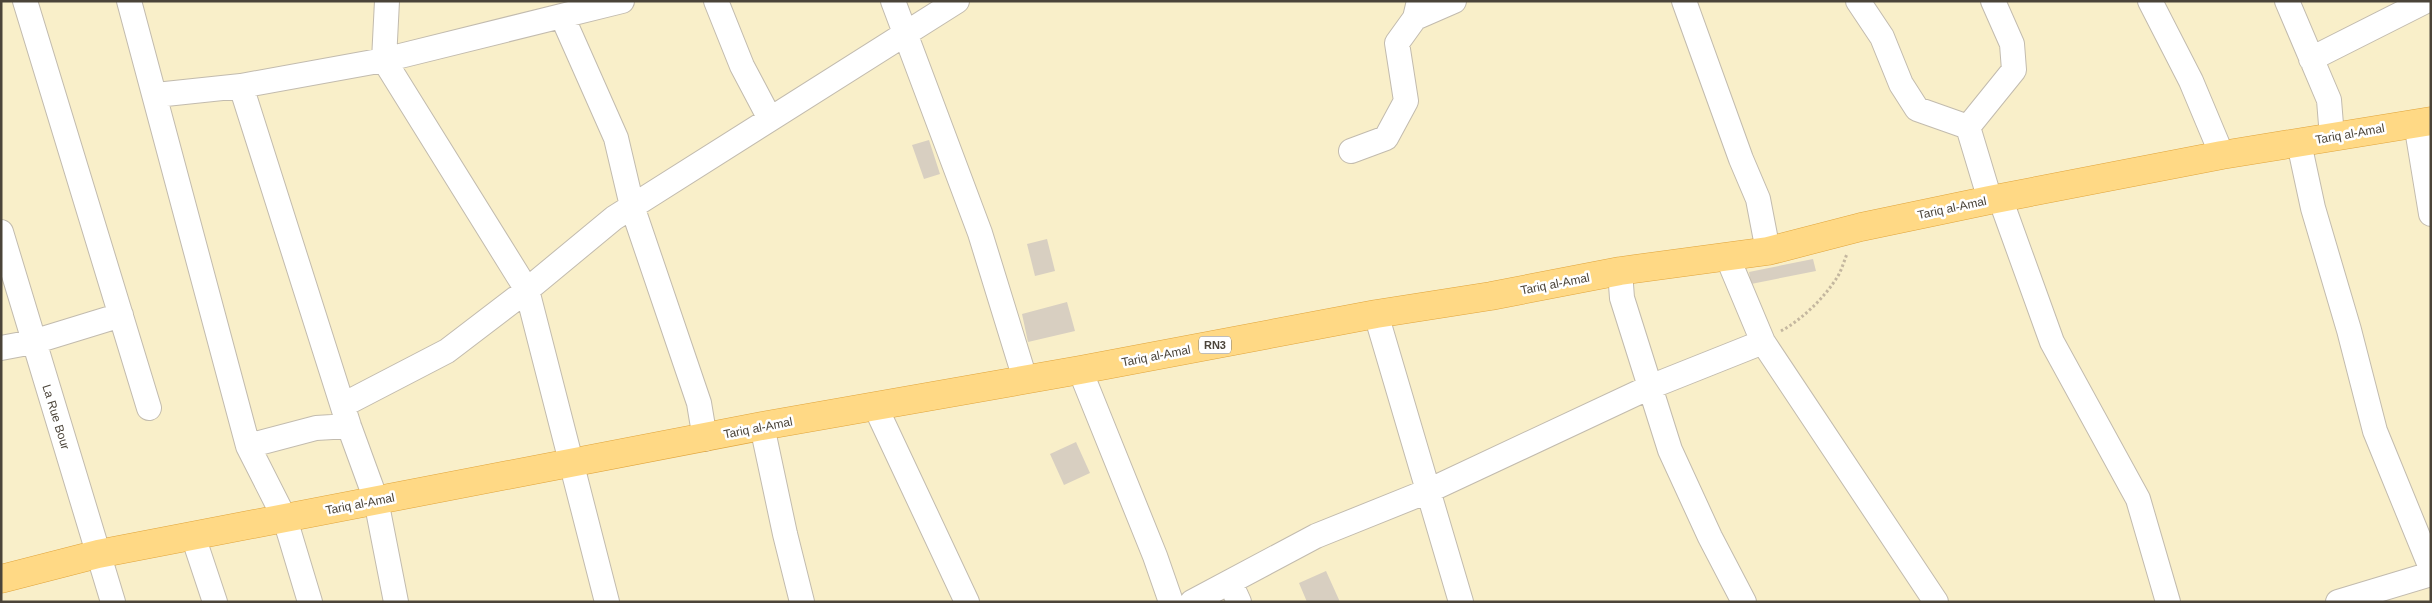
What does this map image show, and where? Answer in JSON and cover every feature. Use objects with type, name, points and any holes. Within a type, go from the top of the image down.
[{"type":"highway","name":"Tariq al-Amal","points":[[1,579],[98,554],[705,439],[762,426],[1080,370],[1376,314],[1491,296],[1620,271],[1768,251],[1861,226],[1995,199],[2222,155],[2423,122]]},
{"type":"street","points":[[25,1],[149,408]]},
{"type":"street","points":[[130,1],[248,446],[285,519],[310,602]]},
{"type":"street","points":[[387,1],[384,60],[527,290],[607,602]]},
{"type":"street","points":[[156,95],[241,86],[384,60],[622,1]]},
{"type":"street","points":[[716,1],[742,66],[770,119]]},
{"type":"street","points":[[893,1],[980,234],[1025,379]]},
{"type":"street","points":[[248,446],[316,428],[346,416],[447,352],[527,290],[614,218],[957,1]]},
{"type":"street","points":[[1351,151],[1386,138],[1406,101],[1397,43],[1417,10],[1454,1]]},
{"type":"street","points":[[1684,1],[1741,159],[1758,199],[1768,251]]},
{"type":"street","points":[[1968,127],[2014,70],[2012,44],[1993,1]]},
{"type":"street","points":[[2150,1],[2191,81],[2222,155]]},
{"type":"street","points":[[2287,1],[2329,100],[2332,137]]},
{"type":"street","points":[[2311,59],[2426,1]]},
{"type":"street","points":[[1860,2],[1882,37],[1901,84],[1916,109],[1968,127]]},
{"type":"street","points":[[562,16],[616,138],[632,206],[700,402],[705,439]]},
{"type":"street","points":[[241,86],[346,416],[376,500],[396,602]]},
{"type":"street","points":[[2423,122],[2431,214]]},
{"type":"street","points":[[1968,127],[2052,342],[2138,499],[2168,602]]},
{"type":"street","points":[[2299,143],[2313,208],[2349,330],[2375,431],[2431,568]]},
{"type":"street","name":"La Rue Bour","points":[[1,232],[113,602]]},
{"type":"street","points":[[1727,256],[1764,342],[1936,602]]},
{"type":"street","points":[[1620,271],[1622,298],[1670,450],[1710,538],[1744,602]]},
{"type":"street","points":[[1376,314],[1461,602]]},
{"type":"street","points":[[1,348],[33,342],[121,315]]},
{"type":"street","points":[[1192,602],[1235,592],[1316,536],[1428,491],[1650,387],[1764,342]]},
{"type":"street","points":[[1080,370],[1155,556],[1171,602]]},
{"type":"street","points":[[875,406],[966,602]]},
{"type":"street","points":[[762,426],[785,534],[802,602]]},
{"type":"street","points":[[193,536],[216,602]]},
{"type":"street","points":[[2338,602],[2431,574]]},
{"type":"path","points":[[1764,342],[1789,327],[1827,292],[1839,273],[1861,226]]},
{"type":"sand","points":[[1,1],[2431,1],[2431,602],[1,602]]},
{"type":"building","points":[[929,140],[940,174],[924,179],[912,145]]},
{"type":"building","points":[[1047,239],[1055,271],[1035,276],[1027,244]]},
{"type":"building","points":[[1813,259],[1816,271],[1751,284],[1749,272]]},
{"type":"building","points":[[1067,302],[1075,331],[1028,342],[1022,314]]},
{"type":"building","points":[[1076,442],[1090,473],[1064,485],[1050,454]]},
{"type":"building","points":[[1326,571],[1340,602],[1307,602],[1299,583]]}]
